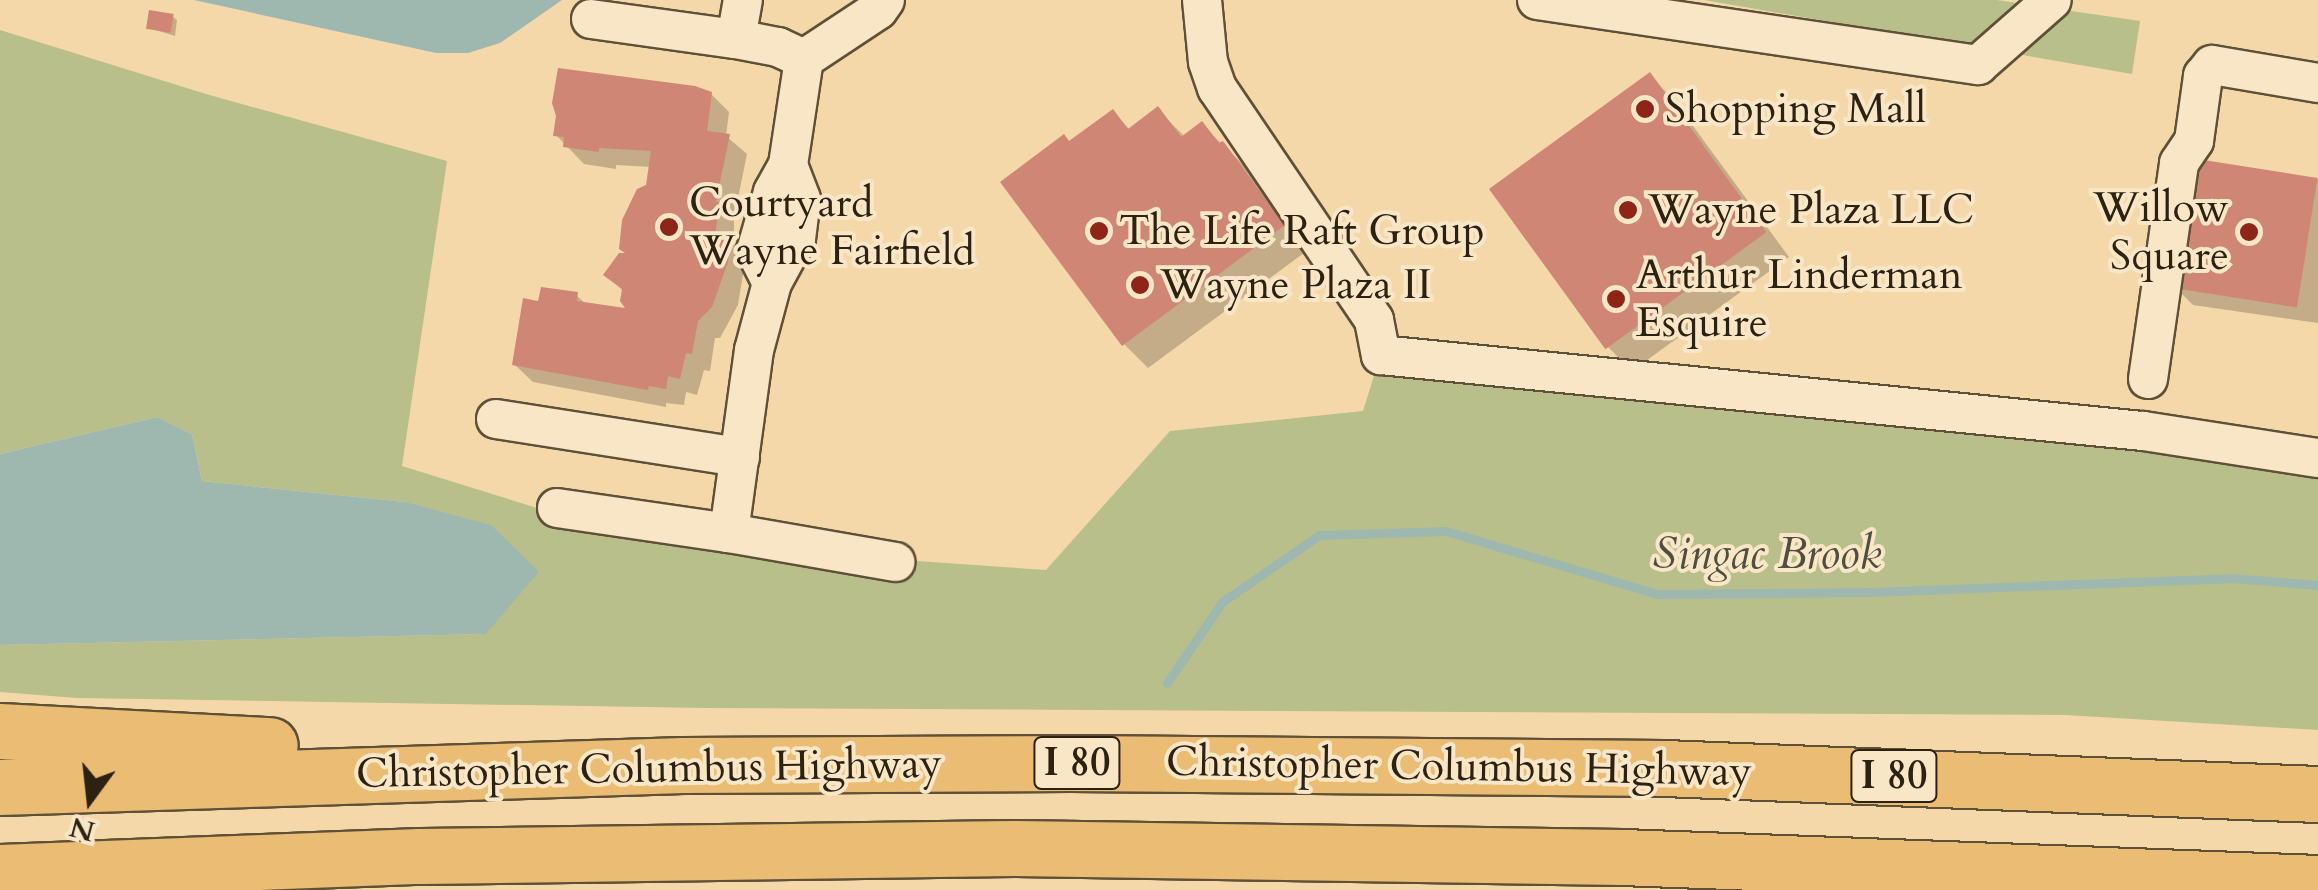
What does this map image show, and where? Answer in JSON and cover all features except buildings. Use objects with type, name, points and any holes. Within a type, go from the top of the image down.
[{"type":"highway","points":[[0,731],[683,765]]},
{"type":"highway","name":"Christopher Columbus Highway","points":[[0,787],[683,765],[1490,765],[1924,776],[2318,794]]},
{"type":"highway","name":"Christopher Columbus Highway","points":[[15,873],[686,850],[1232,849],[1641,858],[2318,883]]},
{"type":"lane","points":[[736,39],[743,0]]},
{"type":"lane","points":[[729,533],[754,350],[772,283],[796,239],[801,198],[788,165],[804,59],[878,10],[885,0]]},
{"type":"lane","points":[[1202,0],[1208,62],[1217,88],[1374,320],[1381,355],[2142,431],[2318,458]]},
{"type":"lane","points":[[1537,0],[1978,65],[2052,0]]},
{"type":"lane","points":[[591,18],[778,47],[804,59]]},
{"type":"lane","points":[[2148,379],[2178,163],[2194,141],[2198,86],[2212,65],[2318,82]]},
{"type":"lane","points":[[496,419],[740,457]]},
{"type":"lane","points":[[557,508],[895,562]]},
{"type":"green space","points":[[1704,0],[1997,0],[2140,21],[2132,74]]},
{"type":"green space","points":[[0,30],[206,94],[447,161],[402,466],[605,529],[830,555],[1046,570],[1170,431],[1363,411],[1378,363],[2318,472],[2318,730],[2065,715],[706,708],[77,698],[0,692],[0,645],[485,634],[405,502],[202,481],[192,434],[157,417],[0,454]]},
{"type":"water","points":[[194,0],[562,0],[500,43],[468,53],[436,53]]},
{"type":"water","points":[[157,417],[192,434],[202,481],[405,502],[491,525],[539,572],[486,634],[0,645],[0,454]]},
{"type":"waterway","name":"Singac Brook","points":[[1167,683],[1222,602],[1319,535],[1446,531],[1657,594],[1872,592],[2230,578],[2318,585]]},
{"type":"place","name":"Shopping Mall","points":[[1645,109]]},
{"type":"place","name":"Wayne Plaza LLC","points":[[1628,210]]},
{"type":"place","name":"Courtyard Wayne Fairfield","points":[[669,227]]},
{"type":"place","name":"The Life Raft Group","points":[[1099,231]]},
{"type":"place","name":"Willow Square","points":[[2249,232]]},
{"type":"place","name":"Wayne Plaza II","points":[[1140,285]]},
{"type":"place","name":"Arthur Linderman Esquire","points":[[1616,299]]}]
